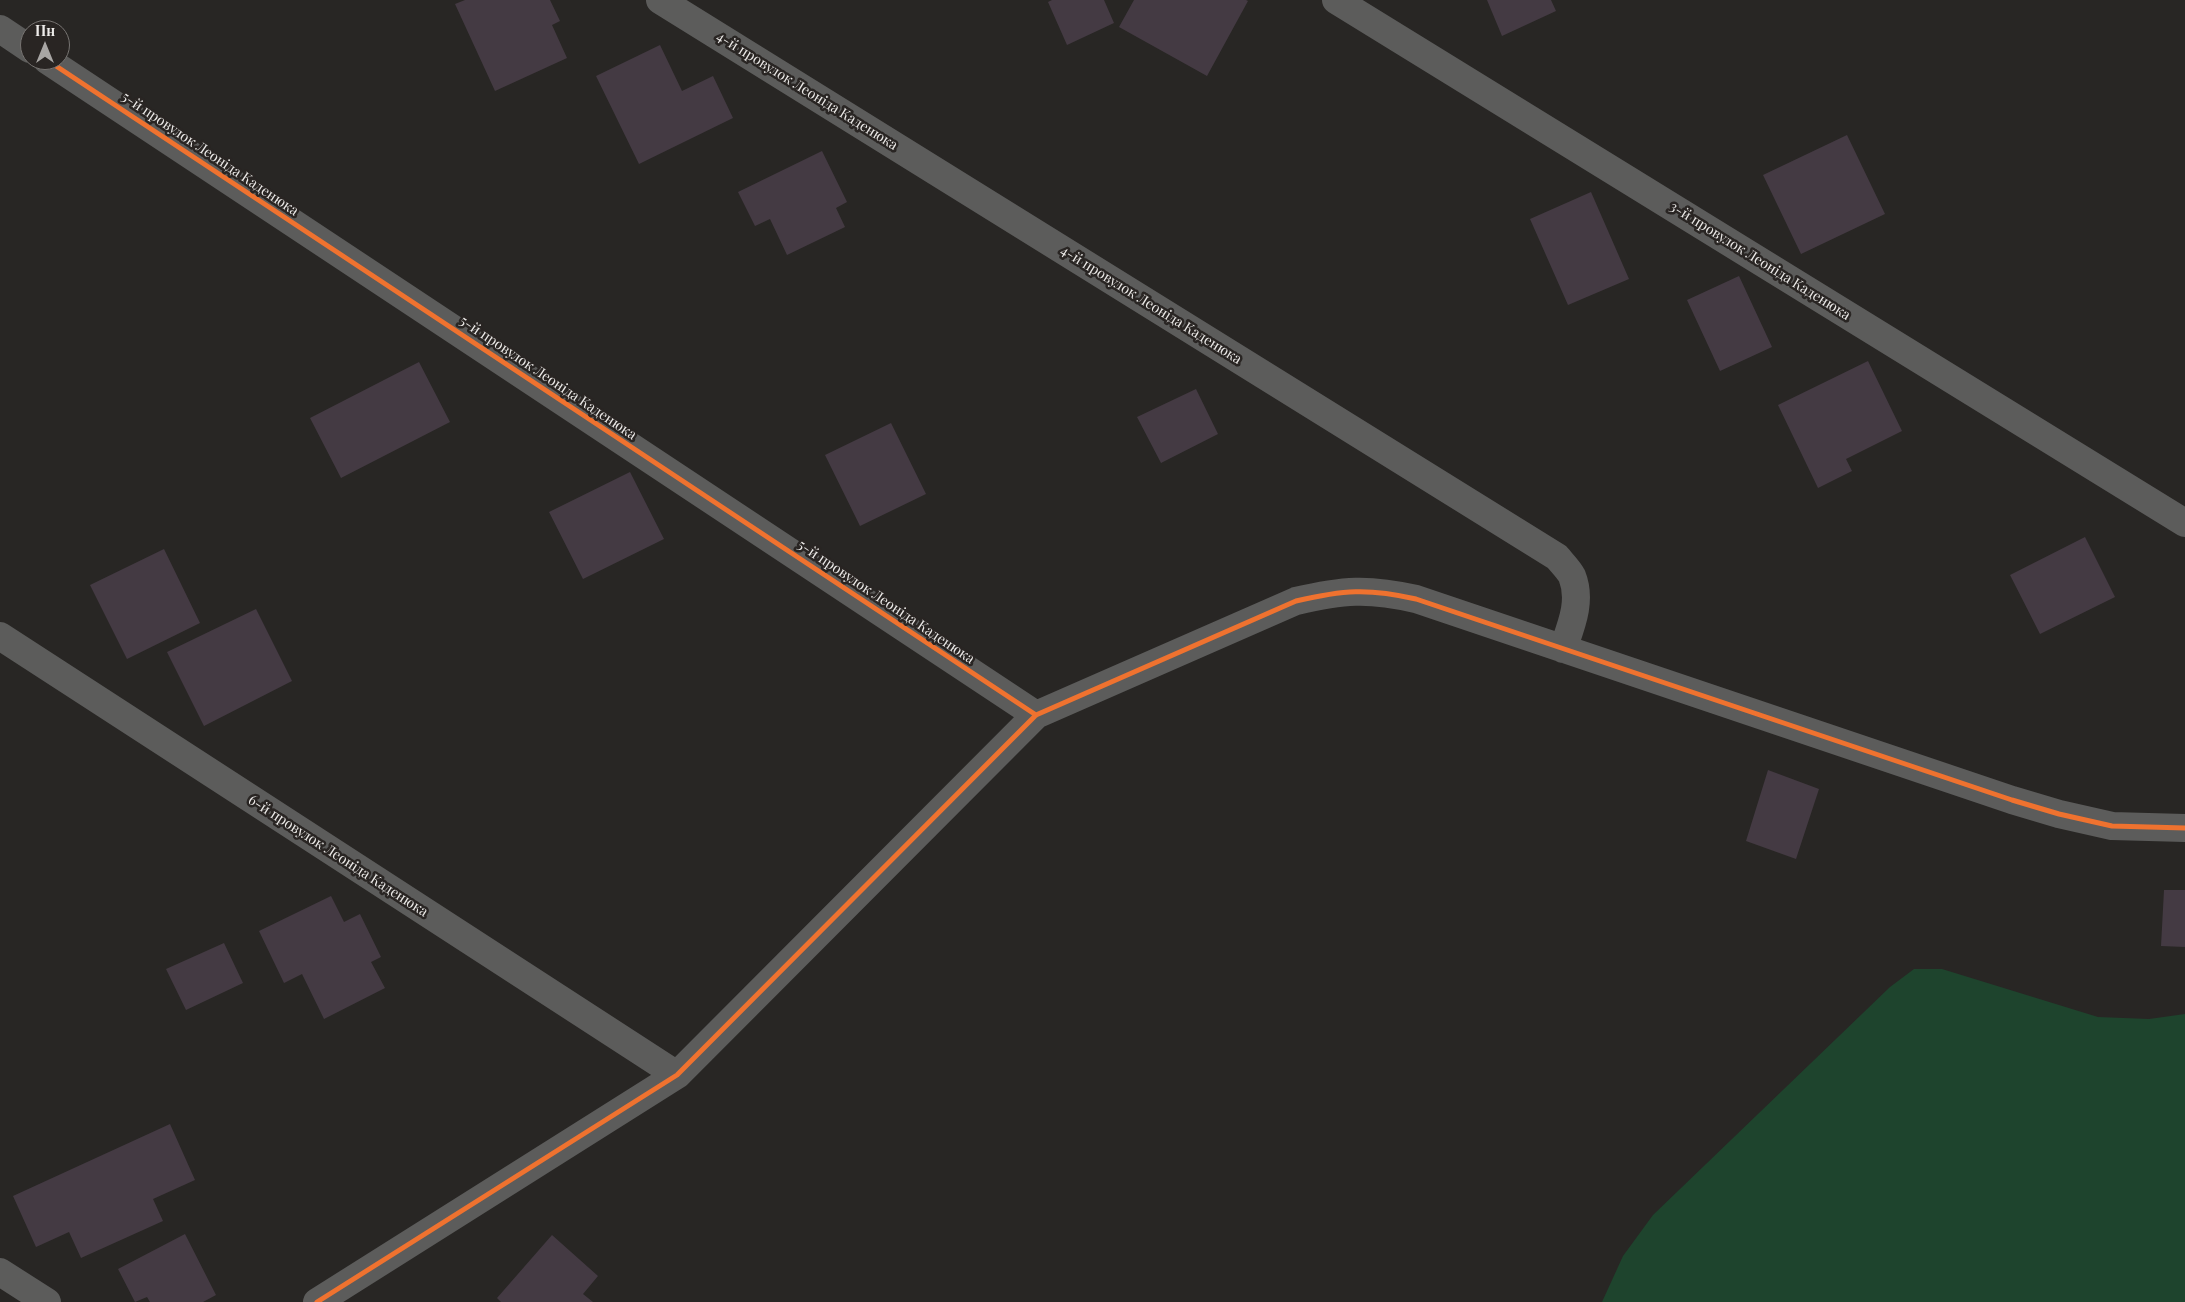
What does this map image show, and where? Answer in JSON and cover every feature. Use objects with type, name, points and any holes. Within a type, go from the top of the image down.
[{"type":"street","name":"4-й провулок Леоніда Каденюка","points":[[660,0],[1558,557],[1572,576],[1577,602],[1563,649]]},
{"type":"street","name":"3-й провулок Леоніда Каденюка","points":[[1336,0],[2185,523]]},
{"type":"street","points":[[0,29],[20,42]]},
{"type":"street","name":"5-й провулок Леоніда Каденюка","points":[[62,70],[1036,715]]},
{"type":"street","points":[[318,1302],[677,1076],[1036,715],[1296,601],[1354,591],[1383,591],[1416,599],[1969,786],[2059,814],[2112,826],[2185,828]]},
{"type":"street","name":"6-й провулок Леоніда Каденюка","points":[[0,636],[677,1076]]},
{"type":"street","points":[[0,1272],[47,1302]]},
{"type":"green space","points":[[1914,969],[1942,969],[2098,1017],[2149,1019],[2185,1014],[2185,1302],[1602,1302],[1623,1256],[1653,1215],[1890,987]]},
{"type":"building","points":[[465,0],[550,0],[560,21],[552,25],[567,58],[495,91],[455,4]]},
{"type":"building","points":[[1052,0],[1104,0],[1114,23],[1067,45],[1048,2]]},
{"type":"building","points":[[1134,0],[1248,1],[1207,76],[1119,27]]},
{"type":"building","points":[[1487,0],[1551,0],[1556,11],[1502,36]]},
{"type":"building","points":[[660,45],[682,91],[713,76],[733,118],[639,164],[596,76]]},
{"type":"building","points":[[1847,135],[1885,214],[1801,254],[1763,175]]},
{"type":"building","points":[[822,151],[847,202],[836,208],[845,227],[787,255],[770,219],[755,226],[738,192]]},
{"type":"building","points":[[1591,192],[1629,279],[1568,305],[1530,219]]},
{"type":"building","points":[[1739,276],[1772,347],[1720,371],[1687,300]]},
{"type":"building","points":[[1868,361],[1902,431],[1846,459],[1852,471],[1818,488],[1778,405]]},
{"type":"building","points":[[419,362],[450,422],[341,478],[310,418]]},
{"type":"building","points":[[1196,389],[1218,434],[1161,463],[1137,417]]},
{"type":"building","points":[[891,423],[926,494],[860,526],[825,455]]},
{"type":"building","points":[[630,472],[664,539],[583,579],[549,512]]},
{"type":"building","points":[[2085,537],[2115,597],[2040,634],[2010,575]]},
{"type":"building","points":[[164,549],[200,623],[127,659],[90,585]]},
{"type":"building","points":[[256,609],[292,681],[204,726],[167,652]]},
{"type":"building","points":[[1768,770],[1819,789],[1796,859],[1746,841]]},
{"type":"building","points":[[2164,890],[2185,890],[2185,947],[2161,946]]},
{"type":"building","points":[[331,896],[344,922],[360,914],[381,957],[371,962],[385,988],[324,1019],[302,974],[284,983],[259,931]]},
{"type":"building","points":[[224,943],[243,983],[186,1010],[166,969]]},
{"type":"building","points":[[170,1124],[195,1180],[153,1199],[163,1221],[81,1258],[69,1232],[36,1247],[13,1196]]},
{"type":"building","points":[[185,1234],[216,1295],[203,1302],[150,1302],[147,1297],[135,1302],[118,1269]]},
{"type":"building","points":[[552,1235],[598,1276],[583,1294],[593,1302],[501,1302],[497,1298]]},
{"type":"cycle path","points":[[62,70],[1036,715]]},
{"type":"cycle path","points":[[317,1302],[677,1075],[1036,715],[1296,601],[1328,594],[1356,592],[1384,593],[1416,599],[2012,800],[2059,814],[2112,826],[2185,828]]}]
